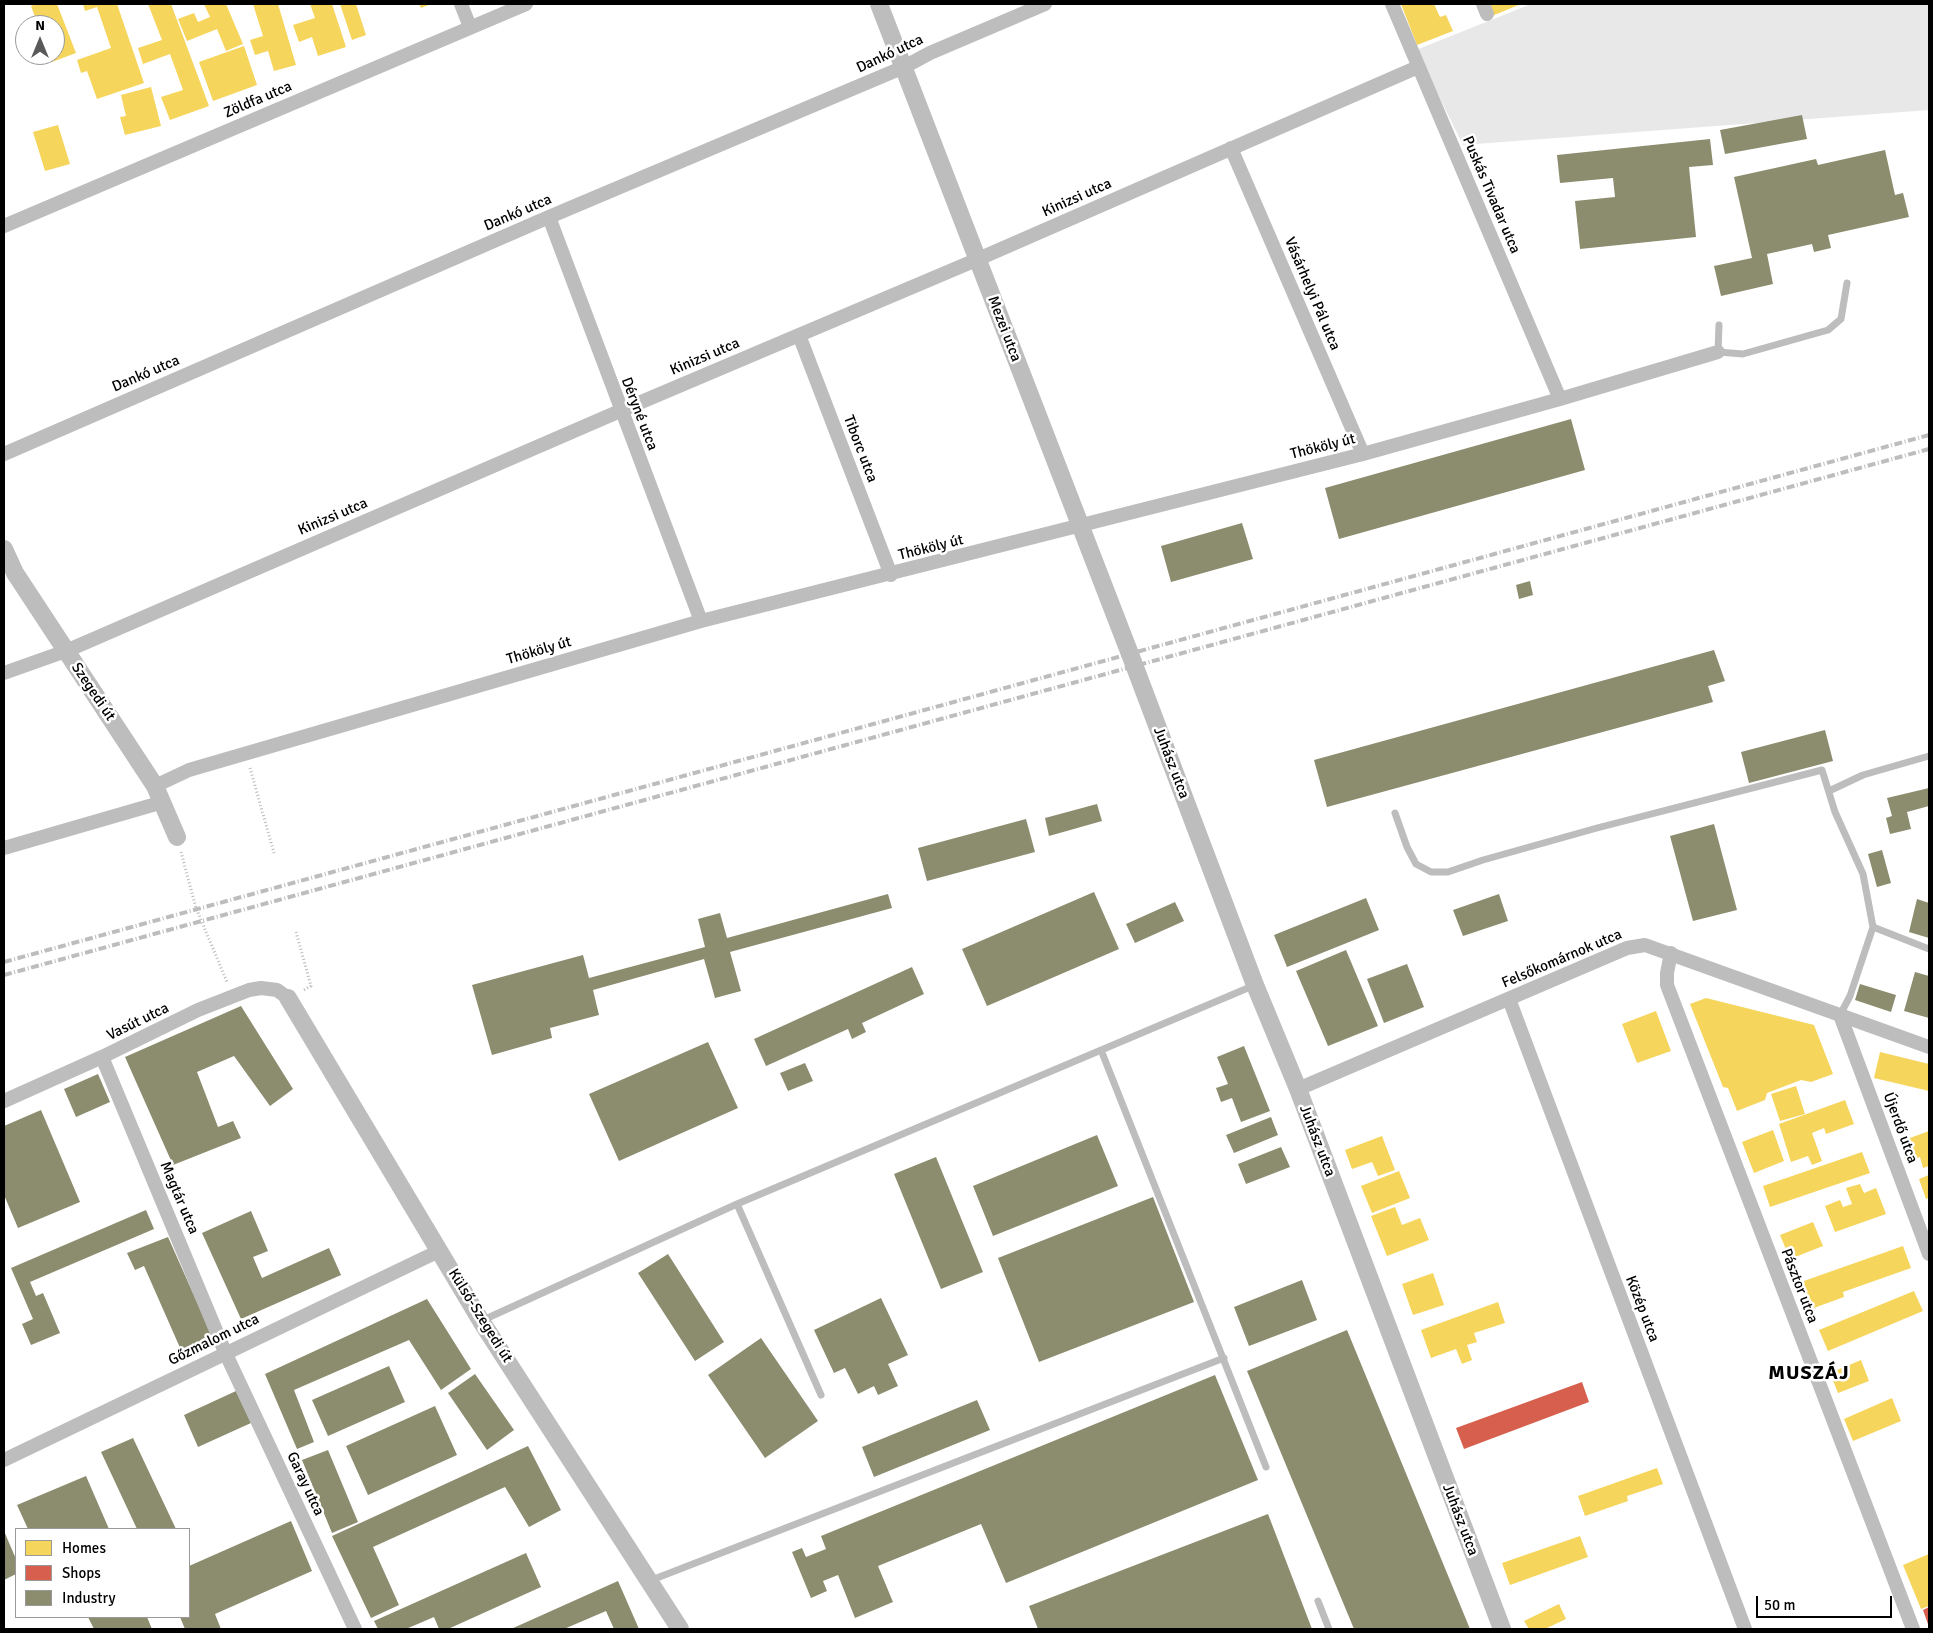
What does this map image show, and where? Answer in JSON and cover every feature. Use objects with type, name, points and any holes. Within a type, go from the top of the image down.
[{"type":"street","points":[[461,4],[470,28]]},
{"type":"street","name":"Zöldfa utca","points":[[4,226],[526,4]]},
{"type":"street","name":"Mezei utca","points":[[878,4],[1130,654]]},
{"type":"street","name":"Dankó utca","points":[[4,454],[549,217],[904,67],[930,53],[1045,4]]},
{"type":"street","name":"Puskás Tivadar utca","points":[[1392,4],[1560,399]]},
{"type":"street","name":"Kinizsi utca","points":[[4,673],[66,651],[620,410],[976,260],[1418,67]]},
{"type":"street","name":"Vásárhelyi Pál utca","points":[[1232,148],[1363,454]]},
{"type":"street","name":"Déryné utca","points":[[549,217],[620,410],[701,621]]},
{"type":"street","name":"Tiborc utca","points":[[799,334],[890,575]]},
{"type":"street","name":"Thököly út","points":[[155,786],[189,770],[245,753],[701,621],[890,575],[1363,454],[1560,399],[1718,352]]},
{"type":"street","name":"Szegedi út","points":[[4,549],[15,573],[155,786],[177,837]]},
{"type":"street","name":"Juhász utca","points":[[1130,654],[1255,984],[1298,1089],[1502,1629]]},
{"type":"street","points":[[4,848],[163,802]]},
{"type":"street","name":"Felsőkomárnok utca","points":[[1298,1089],[1626,948],[1645,945],[1671,952],[1929,1047]]},
{"type":"street","name":"Pásztor utca","points":[[1671,952],[1667,985],[1913,1629]]},
{"type":"street","name":"Vasút utca","points":[[4,1101],[102,1058],[236,994],[260,988],[278,990],[288,998]]},
{"type":"street","name":"Külső-Szegedi út","points":[[288,998],[481,1320],[680,1629]]},
{"type":"street","name":"Közép utca","points":[[1509,999],[1745,1629]]},
{"type":"street","name":"Újerdő utca","points":[[1840,1015],[1929,1254]]},
{"type":"street","name":"Magtár utca","points":[[102,1058],[225,1352]]},
{"type":"street","name":"Gőzmalom utca","points":[[4,1460],[439,1250]]},
{"type":"street","name":"Garay utca","points":[[225,1352],[355,1629]]},
{"type":"lane","points":[[1719,324],[1718,352],[1743,354],[1828,330],[1841,319],[1847,283]]},
{"type":"lane","points":[[1829,792],[1863,775],[1929,756]]},
{"type":"lane","points":[[1395,813],[1407,847],[1416,864],[1431,872],[1448,872],[1483,860],[1597,828],[1822,770],[1835,812],[1863,874],[1873,927],[1850,996],[1840,1015]]},
{"type":"lane","points":[[1873,927],[1929,949]]},
{"type":"lane","points":[[481,1320],[737,1204],[1255,984]]},
{"type":"lane","points":[[1101,1050],[1266,1467]]},
{"type":"lane","points":[[737,1204],[821,1395]]},
{"type":"lane","points":[[649,1581],[1224,1358]]},
{"type":"lane","points":[[1318,1601],[1329,1629]]},
{"type":"path","points":[[245,753],[274,853]]},
{"type":"path","points":[[177,837],[194,900],[212,950],[223,978],[236,994]]},
{"type":"path","points":[[296,932],[311,986]]},
{"type":"shaded area","points":[[1531,4],[1929,4],[1929,110],[1463,145],[1416,50]]},
{"type":"building: Homes","points":[[36,4],[57,4],[61,15],[34,15],[31,6]]},
{"type":"building: Homes","points":[[83,4],[117,4],[144,83],[97,99],[87,71],[81,73],[77,60],[111,48],[97,7],[85,11]]},
{"type":"building: Homes","points":[[148,4],[171,4],[209,106],[170,120],[161,97],[183,90],[170,54],[143,64],[138,48],[162,40]]},
{"type":"building: Homes","points":[[204,4],[226,4],[243,44],[226,51],[217,29],[187,41],[178,19],[194,13],[198,22],[210,17]]},
{"type":"building: Homes","points":[[253,4],[278,4],[296,65],[274,71],[268,51],[255,55],[250,40],[263,36]]},
{"type":"building: Homes","points":[[310,4],[332,4],[346,47],[318,56],[312,37],[299,42],[293,25],[315,18]]},
{"type":"building: Homes","points":[[340,4],[356,4],[366,35],[352,40]]},
{"type":"building: Homes","points":[[419,4],[431,4],[421,8]]},
{"type":"building: Homes","points":[[1401,4],[1434,4],[1440,17],[1446,15],[1453,31],[1417,45]]},
{"type":"building: Homes","points":[[1487,4],[1521,4],[1492,16]]},
{"type":"building: Homes","points":[[65,25],[76,53],[65,57]]},
{"type":"building: Homes","points":[[244,46],[257,85],[213,101],[199,62]]},
{"type":"building: Homes","points":[[151,87],[161,126],[125,135],[120,117],[126,116],[121,95]]},
{"type":"building: Homes","points":[[58,125],[70,164],[45,171],[33,132]]},
{"type":"building: Homes","points":[[1706,998],[1814,1025],[1833,1074],[1811,1082],[1801,1080],[1767,1093],[1765,1100],[1737,1111],[1728,1088],[1723,1087],[1690,1004]]},
{"type":"building: Homes","points":[[1656,1011],[1671,1051],[1637,1063],[1622,1024]]},
{"type":"building: Homes","points":[[1880,1052],[1929,1064],[1929,1091],[1874,1078]]},
{"type":"building: Homes","points":[[1796,1086],[1805,1114],[1780,1121],[1771,1094]]},
{"type":"building: Homes","points":[[1845,1100],[1854,1124],[1826,1134],[1824,1128],[1812,1133],[1822,1161],[1812,1165],[1808,1156],[1791,1162],[1779,1124]]},
{"type":"building: Homes","points":[[1773,1130],[1784,1161],[1754,1173],[1742,1142]]},
{"type":"building: Homes","points":[[1929,1131],[1929,1166],[1923,1168],[1920,1157],[1906,1162],[1899,1142]]},
{"type":"building: Homes","points":[[1382,1136],[1395,1170],[1378,1176],[1372,1162],[1352,1169],[1345,1150]]},
{"type":"building: Homes","points":[[1862,1152],[1870,1173],[1770,1207],[1763,1186]]},
{"type":"building: Homes","points":[[1399,1171],[1410,1198],[1372,1213],[1361,1186]]},
{"type":"building: Homes","points":[[1929,1175],[1929,1198],[1926,1199],[1919,1179]]},
{"type":"building: Homes","points":[[1860,1184],[1864,1193],[1876,1188],[1886,1214],[1835,1232],[1825,1206],[1840,1200],[1843,1207],[1852,1204],[1846,1188]]},
{"type":"building: Homes","points":[[1395,1207],[1402,1225],[1420,1218],[1429,1240],[1387,1256],[1371,1216]]},
{"type":"building: Homes","points":[[1813,1222],[1823,1246],[1790,1259],[1780,1235]]},
{"type":"building: Homes","points":[[1903,1246],[1911,1268],[1843,1292],[1844,1297],[1811,1309],[1801,1282]]},
{"type":"building: Homes","points":[[1433,1273],[1444,1305],[1413,1315],[1402,1284]]},
{"type":"building: Homes","points":[[1914,1291],[1923,1311],[1828,1351],[1819,1330]]},
{"type":"building: Homes","points":[[1498,1302],[1505,1323],[1474,1333],[1477,1342],[1467,1345],[1472,1360],[1462,1364],[1456,1349],[1431,1358],[1421,1330]]},
{"type":"building: Homes","points":[[1861,1360],[1869,1381],[1838,1393],[1830,1373]]},
{"type":"building: Homes","points":[[1892,1398],[1901,1421],[1853,1441],[1844,1419]]},
{"type":"building: Homes","points":[[1657,1468],[1663,1484],[1627,1496],[1628,1501],[1585,1516],[1578,1496]]},
{"type":"building: Homes","points":[[1580,1536],[1588,1557],[1510,1585],[1502,1563]]},
{"type":"building: Homes","points":[[1929,1554],[1929,1606],[1921,1609],[1903,1565]]},
{"type":"building: Homes","points":[[1559,1604],[1566,1619],[1545,1629],[1529,1629],[1524,1621]]},
{"type":"building: Shops","points":[[1582,1382],[1589,1402],[1464,1449],[1456,1428]]},
{"type":"building: Shops","points":[[1929,1607],[1929,1627],[1923,1610]]},
{"type":"building: Industry","points":[[1802,115],[1807,139],[1725,154],[1720,130]]},
{"type":"building: Industry","points":[[1710,139],[1713,165],[1689,167],[1696,237],[1580,249],[1575,201],[1615,197],[1613,178],[1560,183],[1557,155]]},
{"type":"building: Industry","points":[[1885,150],[1895,195],[1903,193],[1909,217],[1828,235],[1831,248],[1814,252],[1812,244],[1767,254],[1773,284],[1721,296],[1714,266],[1752,258],[1734,177],[1816,159],[1818,165]]},
{"type":"building: Industry","points":[[1571,419],[1585,470],[1339,539],[1325,488]]},
{"type":"building: Industry","points":[[1242,523],[1253,559],[1171,582],[1161,546]]},
{"type":"building: Industry","points":[[1530,581],[1533,595],[1519,599],[1516,585]]},
{"type":"building: Industry","points":[[1714,650],[1725,681],[1708,686],[1713,702],[1327,807],[1314,760]]},
{"type":"building: Industry","points":[[1825,730],[1833,761],[1749,783],[1741,752]]},
{"type":"building: Industry","points":[[1929,788],[1929,806],[1907,812],[1911,829],[1890,834],[1886,818],[1892,816],[1887,798]]},
{"type":"building: Industry","points":[[1097,804],[1102,821],[1049,836],[1045,818]]},
{"type":"building: Industry","points":[[1026,819],[1035,852],[927,881],[918,848]]},
{"type":"building: Industry","points":[[1714,824],[1737,910],[1693,921],[1670,836]]},
{"type":"building: Industry","points":[[1882,850],[1891,883],[1877,887],[1868,854]]},
{"type":"building: Industry","points":[[1094,892],[1119,949],[987,1006],[962,949]]},
{"type":"building: Industry","points":[[888,894],[892,908],[730,952],[741,991],[715,998],[704,959],[593,990],[599,1015],[550,1028],[552,1038],[492,1055],[472,985],[583,955],[589,978],[705,947],[698,919],[720,913],[727,938]]},
{"type":"building: Industry","points":[[1499,894],[1508,921],[1463,936],[1453,910]]},
{"type":"building: Industry","points":[[1366,898],[1379,930],[1287,967],[1274,935]]},
{"type":"building: Industry","points":[[1917,899],[1929,903],[1929,938],[1909,932]]},
{"type":"building: Industry","points":[[1175,902],[1184,921],[1135,943],[1126,924]]},
{"type":"building: Industry","points":[[1346,950],[1378,1026],[1328,1046],[1296,971]]},
{"type":"building: Industry","points":[[1407,964],[1424,1007],[1384,1023],[1367,979]]},
{"type":"building: Industry","points":[[912,967],[924,994],[862,1023],[866,1032],[852,1039],[848,1029],[766,1066],[754,1039]]},
{"type":"building: Industry","points":[[1915,972],[1929,976],[1929,1018],[1904,1011]]},
{"type":"building: Industry","points":[[1860,984],[1896,995],[1891,1012],[1855,1000]]},
{"type":"building: Industry","points":[[241,1006],[293,1089],[270,1106],[234,1056],[197,1072],[218,1127],[233,1121],[241,1138],[173,1165],[125,1057]]},
{"type":"building: Industry","points":[[708,1042],[738,1108],[619,1161],[589,1094]]},
{"type":"building: Industry","points":[[1244,1046],[1270,1111],[1241,1122],[1232,1098],[1221,1102],[1216,1088],[1228,1084],[1217,1057]]},
{"type":"building: Industry","points":[[805,1063],[813,1081],[788,1091],[780,1073]]},
{"type":"building: Industry","points":[[98,1074],[110,1102],[76,1117],[64,1089]]},
{"type":"building: Industry","points":[[41,1110],[80,1202],[18,1228],[4,1195],[4,1126]]},
{"type":"building: Industry","points":[[1271,1117],[1278,1135],[1234,1153],[1226,1135]]},
{"type":"building: Industry","points":[[1097,1135],[1118,1186],[993,1236],[973,1186]]},
{"type":"building: Industry","points":[[1281,1147],[1290,1167],[1246,1184],[1238,1164]]},
{"type":"building: Industry","points":[[936,1157],[983,1272],[941,1289],[894,1174]]},
{"type":"building: Industry","points":[[1153,1197],[1194,1302],[1039,1362],[998,1258]]},
{"type":"building: Industry","points":[[146,1210],[154,1229],[30,1282],[36,1296],[43,1293],[60,1333],[31,1345],[22,1324],[33,1319],[11,1268]]},
{"type":"building: Industry","points":[[251,1211],[268,1251],[253,1257],[262,1278],[329,1248],[341,1275],[241,1319],[202,1233]]},
{"type":"building: Industry","points":[[168,1237],[212,1336],[181,1350],[144,1266],[135,1270],[127,1253]]},
{"type":"building: Industry","points":[[668,1254],[724,1342],[695,1361],[638,1273]]},
{"type":"building: Industry","points":[[1302,1280],[1317,1320],[1249,1346],[1234,1307]]},
{"type":"building: Industry","points":[[881,1298],[908,1355],[888,1364],[898,1386],[878,1395],[874,1386],[858,1394],[845,1368],[834,1373],[814,1330]]},
{"type":"building: Industry","points":[[427,1299],[471,1369],[441,1390],[409,1340],[294,1390],[314,1442],[297,1449],[265,1374]]},
{"type":"building: Industry","points":[[1347,1330],[1470,1629],[1354,1629],[1247,1371]]},
{"type":"building: Industry","points":[[761,1338],[818,1421],[765,1458],[708,1375]]},
{"type":"building: Industry","points":[[389,1366],[405,1402],[328,1436],[312,1400]]},
{"type":"building: Industry","points":[[475,1374],[514,1430],[487,1450],[448,1393]]},
{"type":"building: Industry","points":[[1215,1375],[1258,1480],[1006,1583],[981,1524],[878,1566],[893,1602],[855,1618],[838,1575],[823,1581],[827,1591],[811,1598],[792,1552],[802,1548],[806,1557],[826,1549],[821,1536]]},
{"type":"building: Industry","points":[[236,1391],[251,1423],[198,1447],[184,1415]]},
{"type":"building: Industry","points":[[977,1400],[990,1430],[874,1477],[862,1447]]},
{"type":"building: Industry","points":[[435,1406],[457,1455],[368,1495],[346,1446]]},
{"type":"building: Industry","points":[[133,1438],[176,1528],[137,1528],[101,1452]]},
{"type":"building: Industry","points":[[528,1446],[561,1510],[529,1527],[505,1487],[373,1547],[399,1605],[371,1618],[332,1536]]},
{"type":"building: Industry","points":[[328,1450],[358,1522],[332,1533],[302,1460]]},
{"type":"building: Industry","points":[[86,1476],[109,1528],[28,1528],[17,1505]]},
{"type":"building: Industry","points":[[1268,1514],[1312,1629],[1038,1629],[1029,1606]]},
{"type":"building: Industry","points":[[291,1521],[312,1571],[215,1614],[221,1629],[185,1629],[180,1618],[190,1618],[190,1566]]},
{"type":"building: Industry","points":[[4,1531],[15,1557],[15,1574],[4,1580]]},
{"type":"building: Industry","points":[[526,1553],[541,1587],[448,1629],[439,1629],[434,1617],[406,1629],[378,1629],[374,1621]]},
{"type":"building: Industry","points":[[618,1581],[639,1629],[614,1629],[606,1611],[564,1629],[511,1629]]},
{"type":"building: Industry","points":[[88,1618],[147,1618],[152,1629],[94,1629]]},
{"type":"railway","points":[[4,962],[1929,435]]},
{"type":"railway","points":[[4,975],[1929,449]]},
{"type":"district","name":"MUSZÁJ","points":[[1809,1374]]}]
